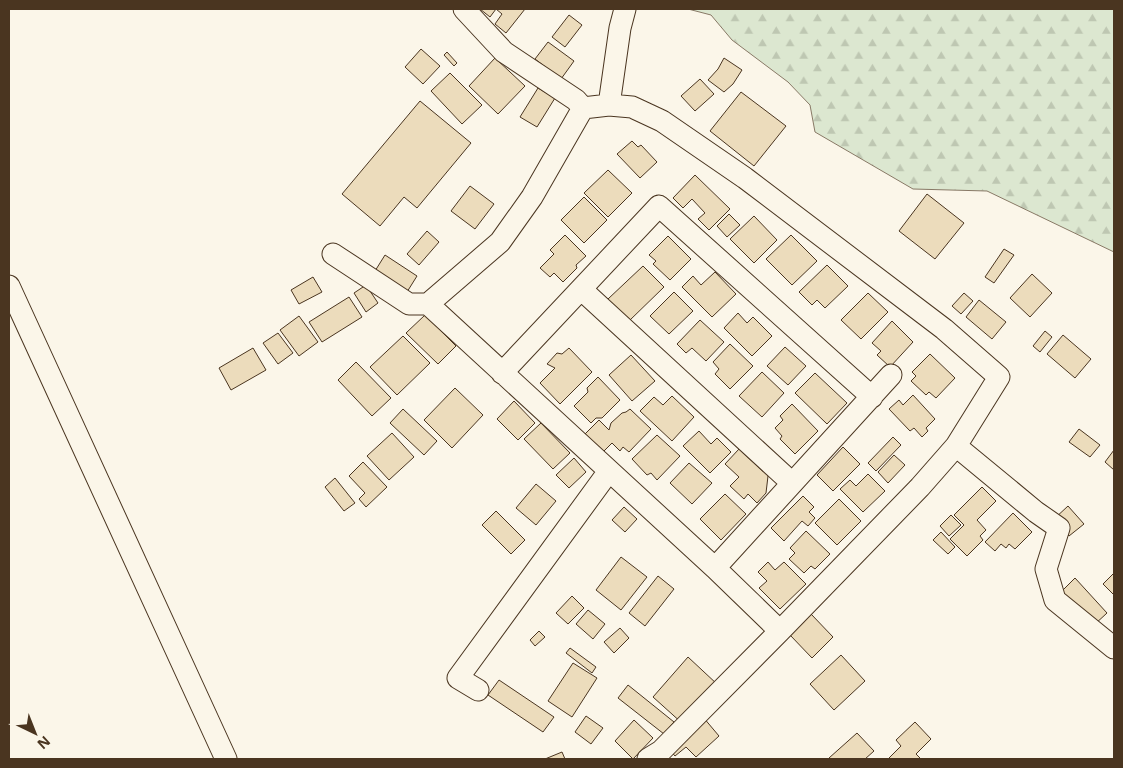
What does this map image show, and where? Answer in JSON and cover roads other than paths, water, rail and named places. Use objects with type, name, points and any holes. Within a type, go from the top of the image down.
[{"type":"street","points":[[464,9],[504,52],[576,100],[583,108]]},
{"type":"street","points":[[609,105],[620,28],[626,9]]},
{"type":"street","points":[[583,108],[609,105],[632,107],[662,121],[745,178],[944,329],[999,377],[956,446],[920,487],[661,751],[648,759]]},
{"type":"street","points":[[333,254],[409,304],[428,304],[500,242],[532,197],[583,108]]},
{"type":"street","points":[[502,372],[582,290],[659,206],[872,397]]},
{"type":"street","points":[[9,286],[226,759]]},
{"type":"street","points":[[582,290],[792,483]]},
{"type":"street","points":[[428,304],[715,568],[780,631]]},
{"type":"street","points":[[715,568],[891,375]]},
{"type":"street","points":[[956,446],[1036,512],[1059,528],[1046,569],[1055,600],[1114,648]]},
{"type":"street","points":[[478,690],[458,678],[609,471]]}]
